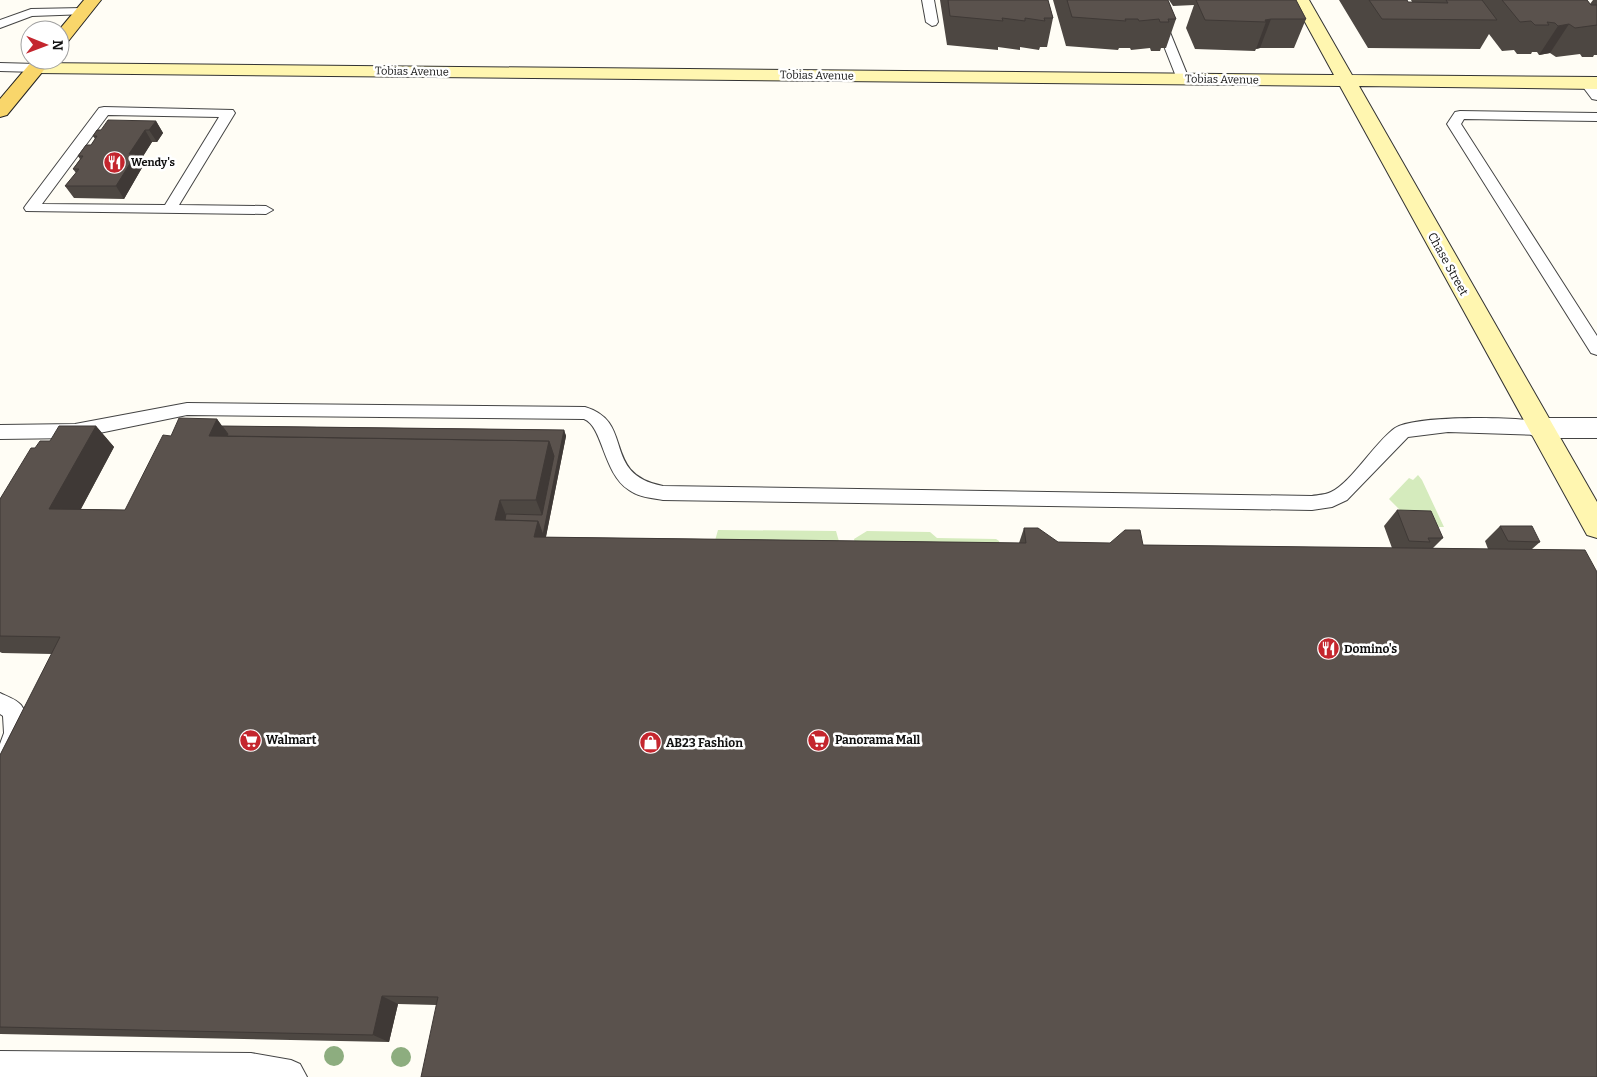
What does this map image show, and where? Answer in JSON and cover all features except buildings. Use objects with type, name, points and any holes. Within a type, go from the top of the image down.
[{"type":"main road","points":[[70,28],[88,6]]},
{"type":"main road","points":[[0,111],[35,70]]},
{"type":"street","name":"Chase Street","points":[[1301,0],[1597,527]]},
{"type":"street","name":"Tobias Avenue","points":[[70,64],[1346,80],[1593,87]]},
{"type":"street","points":[[1540,428],[1597,428]]},
{"type":"lane","points":[[928,0],[932,22]]},
{"type":"lane","points":[[0,24],[31,13],[88,6]]},
{"type":"lane","points":[[1148,16],[1161,25],[1183,79]]},
{"type":"lane","points":[[0,67],[20,66]]},
{"type":"lane","points":[[169,209],[228,113],[104,111],[31,208],[266,210]]},
{"type":"lane","points":[[1597,116],[1460,115],[1454,124],[1597,350]]},
{"type":"lane","points":[[0,432],[48,433],[86,430],[187,408],[585,413],[595,415],[603,423],[614,464],[624,476],[641,488],[663,493],[1312,503],[1332,500],[1341,495],[1402,432],[1410,429],[1446,426],[1540,428]]},
{"type":"lane","points":[[38,450],[48,433]]},
{"type":"lane","points":[[0,702],[13,710],[15,734],[0,772]]},
{"type":"lane","points":[[0,1064],[251,1066],[292,1074],[294,1077]]},
{"type":"green space","points":[[1418,475],[1444,527],[1417,527],[1389,499],[1409,478],[1413,480]]},
{"type":"green space","points":[[718,530],[836,531],[840,545],[714,544]]},
{"type":"green space","points":[[867,531],[930,532],[937,538],[996,539],[999,541],[1000,548],[855,546],[854,539]]},
{"type":"place","name":"Wendy's","points":[[115,162]]},
{"type":"place","name":"Domino's","points":[[1328,649]]},
{"type":"place","name":"Walmart","points":[[250,740]]},
{"type":"place","name":"Panorama Mall","points":[[819,740]]},
{"type":"place","name":"AB23 Fashion","points":[[650,743]]}]
